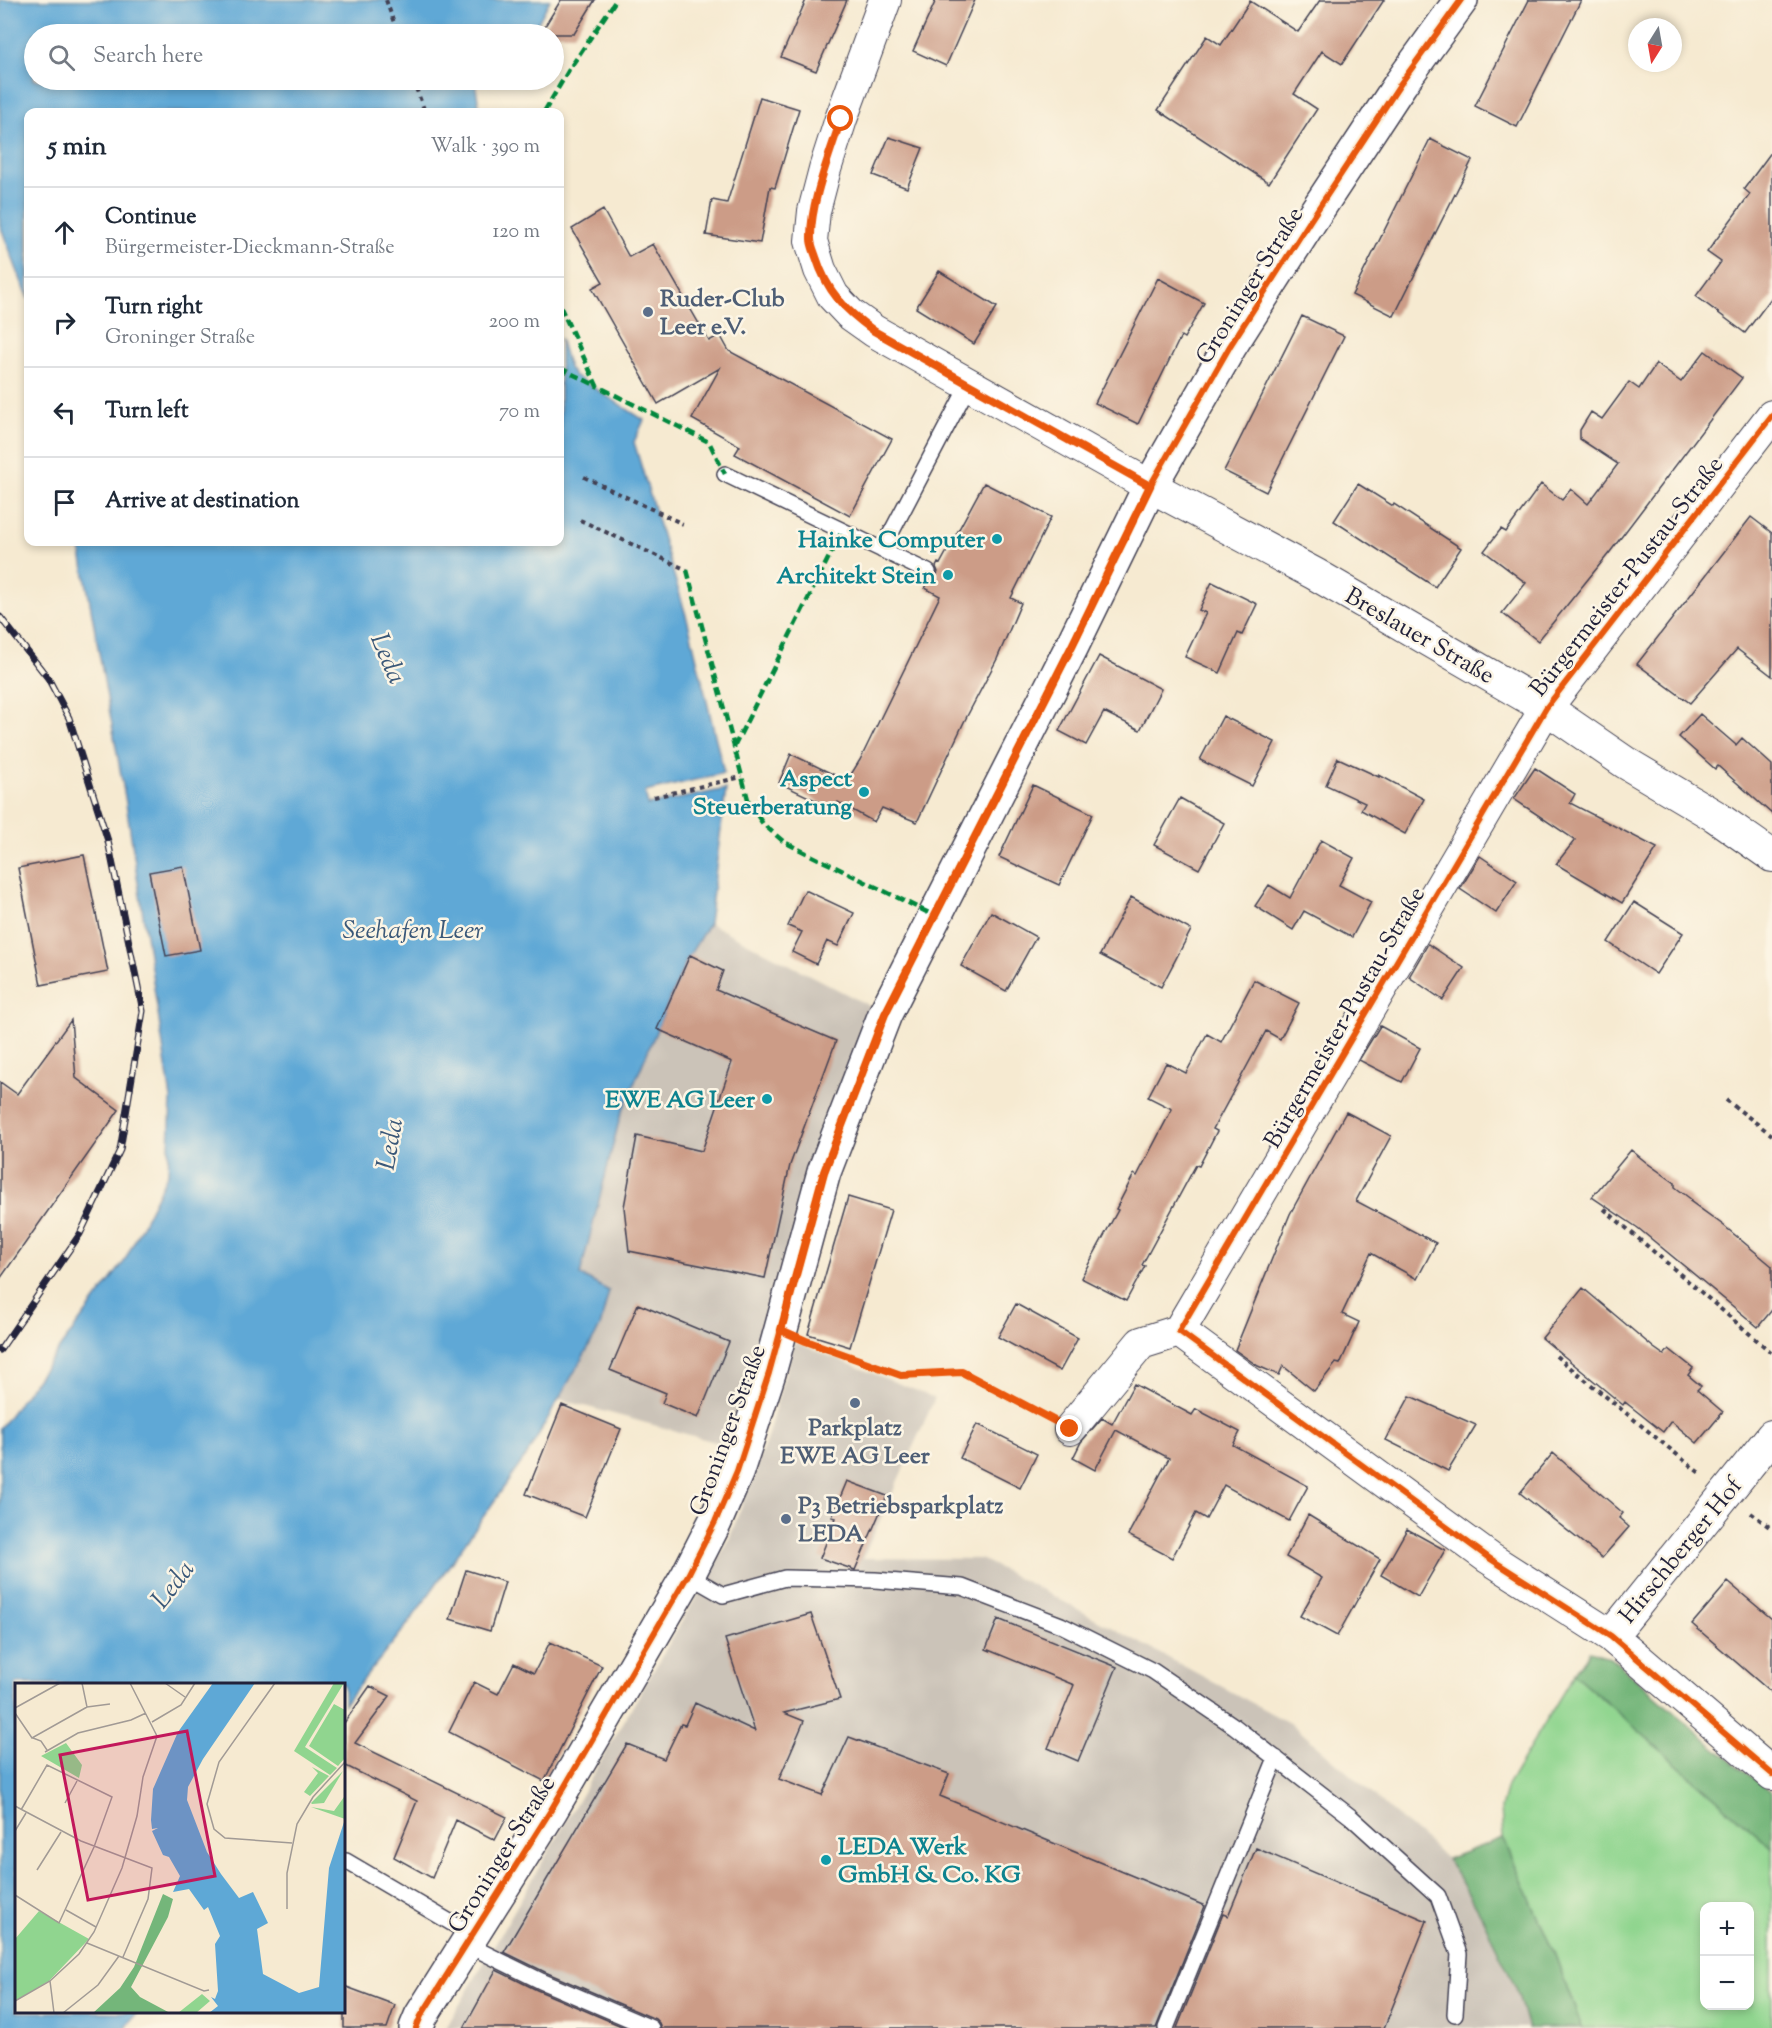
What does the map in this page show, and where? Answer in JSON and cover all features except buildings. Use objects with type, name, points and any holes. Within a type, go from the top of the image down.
[{"type":"street","name":"Breslauer Straße","points":[[885,0],[845,108],[814,211],[811,241],[820,270],[833,296],[850,314],[874,331],[1150,486],[1315,574],[1546,708],[1626,763],[1715,816],[1772,856]]},
{"type":"street","name":"Groninger Straße","points":[[416,2028],[421,2016],[551,1810],[688,1575],[715,1522],[778,1377],[781,1330],[824,1172],[885,1014],[1067,656],[1150,486],[1230,346],[1401,83],[1461,0]]},
{"type":"street","name":"Bürgermeister-Pustau-Straße","points":[[1179,1331],[1546,708],[1772,416]]},
{"type":"street","points":[[1070,1429],[1141,1343],[1179,1331],[1489,1558],[1611,1636],[1772,1774]]},
{"type":"street","name":"Hirschberger Hof","points":[[1611,1636],[1772,1436]]},
{"type":"lane","points":[[882,550],[969,384]]},
{"type":"lane","points":[[725,474],[928,573]]},
{"type":"lane","points":[[688,1575],[723,1594],[785,1578],[875,1580],[962,1587],[1061,1625],[1153,1671],[1234,1726],[1351,1817],[1438,1896],[1459,1954],[1455,2014]]},
{"type":"lane","points":[[1166,2028],[1276,1758]]},
{"type":"lane","points":[[346,1861],[469,1940],[541,1981],[651,2028]]},
{"type":"path","points":[[386,0],[394,24]]},
{"type":"path","points":[[417,90],[424,108]]},
{"type":"path","points":[[584,477],[683,524]]},
{"type":"path","points":[[580,520],[687,570]]},
{"type":"path","points":[[654,797],[742,777]]},
{"type":"path","points":[[1726,1100],[1772,1135]]},
{"type":"path","points":[[1604,1209],[1772,1353]]},
{"type":"path","points":[[781,1330],[901,1375],[962,1372],[1070,1429]]},
{"type":"path","points":[[1556,1356],[1725,1494]]},
{"type":"shaded area","points":[[709,923],[885,1014],[744,1450],[559,1399],[600,1327],[609,1291],[580,1276],[620,1117],[686,961]]},
{"type":"shaded area","points":[[794,1342],[935,1398],[863,1558],[981,1559],[1293,1725],[1447,1859],[1478,1909],[1516,1988],[1528,2028],[446,2028],[728,1542],[766,1441]]},
{"type":"green space","points":[[1590,1651],[1610,1657],[1714,1747],[1772,1793],[1772,1848],[1574,1674]]},
{"type":"green space","points":[[1574,1674],[1772,1847],[1772,2028],[1582,2028],[1555,1955],[1503,1838],[1501,1808],[1507,1786]]},
{"type":"green space","points":[[1503,1838],[1555,1955],[1582,2028],[1528,2028],[1516,1988],[1478,1909],[1447,1859]]},
{"type":"water","points":[[0,0],[550,0],[537,24],[24,24],[24,90],[476,90],[479,108],[24,108],[24,288],[0,225]]},
{"type":"water","name":"Seehafen Leer","points":[[564,351],[569,368],[574,375],[644,420],[634,442],[688,622],[724,773],[645,792],[648,805],[726,789],[709,923],[686,961],[620,1117],[580,1275],[609,1291],[600,1327],[528,1453],[411,1620],[345,1703],[345,1683],[15,1683],[15,2013],[136,2013],[126,2028],[0,2028],[0,1428],[124,1262],[168,1173],[171,1099],[125,797],[80,546],[564,546]]},
{"type":"railway","points":[[0,617],[48,678],[69,718],[108,841],[143,1011],[120,1150],[80,1234],[0,1350]]},
{"type":"marked path","points":[[564,78],[616,0]]},
{"type":"marked path","points":[[546,108],[557,90]]},
{"type":"marked path","points":[[564,315],[597,386],[709,442],[725,474]]},
{"type":"marked path","points":[[564,370],[597,386]]},
{"type":"marked path","points":[[734,747],[842,531]]},
{"type":"marked path","points":[[687,570],[749,803],[763,824],[784,842],[935,916]]},
{"type":"cycle path","points":[[416,2028],[421,2016],[551,1810],[688,1575],[715,1522],[737,1471],[769,1373],[824,1172],[885,1014],[1072,646],[1150,486],[1230,346],[1401,83],[1461,0]]},
{"type":"cycle path","points":[[1772,416],[1546,708],[1179,1331],[1489,1558],[1611,1636],[1772,1774]]},
{"type":"place","name":"Ruder-Club Leer e.V.","points":[[648,312]]},
{"type":"place","name":"Hainke Computer","points":[[997,539]]},
{"type":"place","name":"Architekt Stein","points":[[948,575]]},
{"type":"place","name":"Aspect Steuerberatung","points":[[864,792]]},
{"type":"place","name":"EWE AG Leer","points":[[767,1099]]},
{"type":"place","name":"Parkplatz EWE AG Leer","points":[[855,1403]]},
{"type":"place","name":"P3 Betriebsparkplatz LEDA","points":[[786,1519]]},
{"type":"place","name":"LEDA Werk GmbH & Co. KG","points":[[826,1860]]},
{"type":"route","points":[[841,119],[814,211],[811,241],[820,270],[833,296],[850,314],[874,331],[1150,486],[1072,646],[885,1014],[824,1172],[781,1330],[901,1375],[962,1372],[1070,1429]]},
{"type":"water label","name":"Leda","points":[[389,658]]},
{"type":"water label","name":"Leda","points":[[389,1144]]},
{"type":"water label","name":"Leda","points":[[172,1584]]}]
